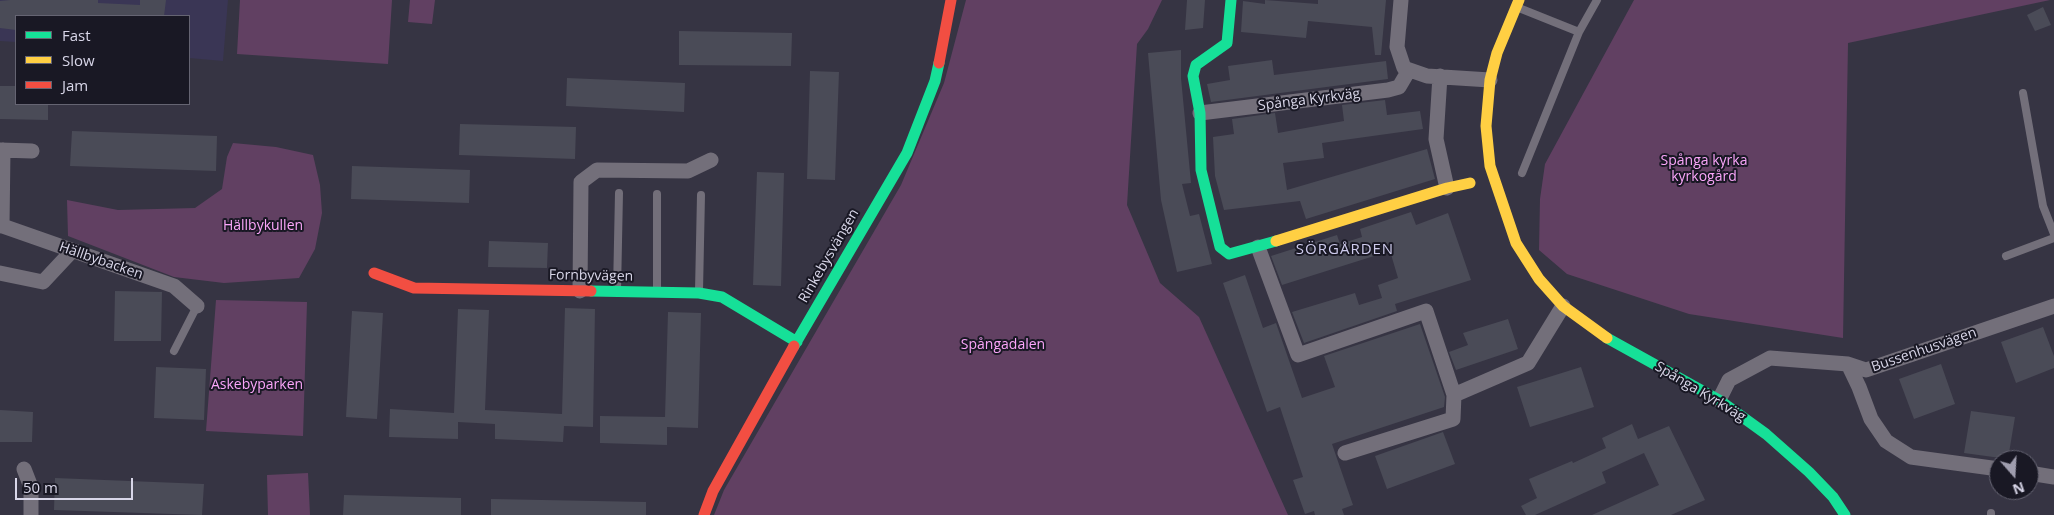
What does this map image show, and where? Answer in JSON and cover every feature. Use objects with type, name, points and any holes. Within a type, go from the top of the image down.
[{"type":"street","name":"Rinkebysvängen","points":[[704,515],[714,491],[797,342],[907,153],[935,81],[951,0]]},
{"type":"street","points":[[1231,0],[1227,43],[1196,65],[1193,76],[1200,113],[1201,170],[1220,247],[1229,254],[1258,247],[1447,188],[1470,183]]},
{"type":"street","points":[[1401,0],[1397,46],[1404,68],[1427,76],[1490,80]]},
{"type":"street","name":"Spånga Kyrkväg","points":[[1518,3],[1497,53],[1490,80],[1486,126],[1490,166],[1500,202],[1516,243],[1539,279],[1564,306],[1601,335],[1719,400],[1766,434],[1809,472],[1833,497],[1845,515]]},
{"type":"street","name":"Spånga Kyrkväg","points":[[1200,113],[1388,90],[1399,86],[1409,70]]},
{"type":"street","points":[[1440,76],[1436,139],[1447,188]]},
{"type":"street","points":[[1,225],[1,150],[32,151]]},
{"type":"street","points":[[580,291],[581,182],[597,170],[688,170],[711,160]]},
{"type":"street","name":"Hällbybacken","points":[[1,225],[174,286],[197,306]]},
{"type":"street","points":[[1258,247],[1298,355],[1426,311],[1454,395],[1453,419],[1345,453]]},
{"type":"street","points":[[0,273],[43,282],[72,251]]},
{"type":"street","name":"Fornbyvägen","points":[[374,273],[414,288],[699,293],[722,296],[797,342]]},
{"type":"street","points":[[1454,395],[1528,363],[1564,306]]},
{"type":"street","name":"Bussenhusvägen","points":[[1719,400],[1729,380],[1770,358],[1848,364],[1866,370],[2054,306]]},
{"type":"street","points":[[1848,364],[1859,387],[1870,419],[1886,441],[1911,457],[1989,468]]},
{"type":"street","points":[[24,468],[30,487],[31,515]]},
{"type":"street","points":[[2039,475],[2054,477]]},
{"type":"lane","points":[[1522,173],[1579,32],[1597,0]]},
{"type":"lane","points":[[1518,3],[1579,32]]},
{"type":"lane","points":[[2023,93],[2043,206],[2054,234]]},
{"type":"lane","points":[[617,292],[619,193]]},
{"type":"lane","points":[[657,194],[657,292]]},
{"type":"lane","points":[[699,293],[701,195]]},
{"type":"lane","points":[[2006,256],[2054,238]]},
{"type":"lane","points":[[174,351],[197,306]]},
{"type":"shaded area","points":[[0,0],[228,0],[223,61],[190,58],[190,15],[15,15],[15,42],[0,41]]},
{"type":"green space","points":[[240,0],[392,0],[388,64],[237,54]]},
{"type":"green space","points":[[410,0],[435,0],[432,24],[408,22]]},
{"type":"green space","name":"Spångadalen","points":[[966,0],[1162,0],[1148,29],[1137,44],[1127,205],[1160,283],[1199,317],[1288,515],[714,515],[724,490],[901,185],[944,83]]},
{"type":"green space","name":"Spånga kyrka kyrkogård","points":[[1634,0],[2050,0],[1848,43],[1843,338],[1689,314],[1567,274],[1539,250],[1540,199],[1545,164]]},
{"type":"green space","name":"Hällbykullen","points":[[233,143],[276,147],[313,155],[320,185],[322,213],[315,249],[299,278],[224,283],[174,277],[68,236],[67,200],[118,210],[195,208],[222,189],[227,157]]},
{"type":"green space","name":"Askebyparken","points":[[216,300],[307,302],[303,436],[206,431]]},
{"type":"green space","points":[[308,473],[310,515],[268,515],[267,475]]},
{"type":"building","points":[[98,0],[98,3],[140,5],[140,0],[166,0],[164,15],[15,15],[15,30],[0,28],[0,1]]},
{"type":"building","points":[[1187,0],[1205,0],[1203,28],[1185,30]]},
{"type":"building","points":[[1265,0],[1318,4],[1318,0],[1386,0],[1381,55],[1375,55],[1372,27],[1308,21],[1306,38],[1241,32],[1243,1],[1265,4]]},
{"type":"building","points":[[2043,7],[2051,25],[2035,31],[2027,15]]},
{"type":"building","points":[[679,31],[792,33],[791,66],[679,65]]},
{"type":"building","points":[[1181,50],[1181,78],[1191,183],[1182,184],[1190,216],[1199,214],[1212,264],[1177,272],[1161,200],[1148,53]]},
{"type":"building","points":[[1272,60],[1274,75],[1386,61],[1388,79],[1211,102],[1207,84],[1230,80],[1228,66]]},
{"type":"building","points":[[810,71],[839,72],[835,180],[807,179]]},
{"type":"building","points":[[567,78],[685,83],[684,112],[566,106]]},
{"type":"building","points":[[0,86],[15,86],[15,105],[48,105],[48,120],[0,119]]},
{"type":"building","points":[[1385,100],[1387,115],[1420,111],[1423,129],[1322,143],[1324,158],[1283,163],[1287,190],[1427,149],[1435,179],[1306,219],[1300,201],[1224,210],[1215,176],[1213,137],[1234,134],[1232,119],[1275,113],[1278,133],[1344,121],[1342,105]]},
{"type":"building","points":[[460,124],[576,127],[575,159],[459,155]]},
{"type":"building","points":[[72,131],[217,136],[216,171],[70,166]]},
{"type":"building","points":[[352,166],[470,170],[469,203],[351,199]]},
{"type":"building","points":[[757,172],[784,173],[781,286],[753,285]]},
{"type":"building","points":[[1411,212],[1416,225],[1448,213],[1471,280],[1395,304],[1397,311],[1304,343],[1292,312],[1355,293],[1359,305],[1382,298],[1378,285],[1398,278],[1390,251],[1282,285],[1271,256],[1337,235],[1340,244],[1362,237],[1360,229]]},
{"type":"building","points":[[489,241],[548,243],[547,268],[488,267]]},
{"type":"building","points":[[1245,275],[1263,328],[1276,323],[1302,398],[1335,387],[1324,356],[1420,324],[1445,397],[1444,407],[1332,444],[1353,505],[1342,509],[1344,515],[1315,515],[1314,511],[1305,514],[1293,480],[1303,477],[1280,407],[1267,412],[1223,283]]},
{"type":"building","points":[[115,291],[162,292],[161,341],[114,341]]},
{"type":"building","points":[[565,308],[595,309],[593,427],[564,426],[563,442],[495,439],[495,424],[458,422],[458,439],[389,437],[390,409],[454,413],[458,309],[489,310],[485,410],[562,414]]},
{"type":"building","points":[[352,311],[383,313],[377,419],[346,417]]},
{"type":"building","points":[[668,312],[701,313],[698,428],[667,427],[667,445],[600,443],[600,416],[665,417]]},
{"type":"building","points":[[1508,319],[1518,349],[1456,370],[1449,352],[1468,345],[1463,333]]},
{"type":"building","points":[[2043,327],[2054,356],[2054,368],[2016,383],[2001,342]]},
{"type":"building","points":[[1941,364],[1955,404],[1914,419],[1899,379]]},
{"type":"building","points":[[156,367],[206,369],[204,420],[154,418]]},
{"type":"building","points":[[1581,367],[1594,407],[1530,427],[1517,387]]},
{"type":"building","points":[[0,410],[33,412],[32,442],[0,442]]},
{"type":"building","points":[[1971,411],[2015,417],[2010,450],[1989,450],[1989,456],[1964,453]]},
{"type":"building","points":[[1632,424],[1638,439],[1669,426],[1705,500],[1671,515],[1592,515],[1659,485],[1644,453],[1602,472],[1606,483],[1535,515],[1526,515],[1521,506],[1537,498],[1529,479],[1572,461],[1573,463],[1606,448],[1602,438]]},
{"type":"building","points":[[1443,432],[1455,464],[1387,489],[1375,456]]},
{"type":"building","points":[[55,478],[204,484],[202,515],[54,510]]},
{"type":"building","points":[[344,495],[461,498],[461,515],[343,515]]},
{"type":"building","points":[[491,499],[646,502],[646,515],[491,515]]},
{"type":"traffic: fast","points":[[1231,0],[1227,43],[1196,65],[1193,76],[1200,113],[1201,170],[1220,247],[1229,254],[1276,241]]},
{"type":"traffic: fast","points":[[794,346],[907,153],[935,81],[939,63]]},
{"type":"traffic: fast","points":[[591,291],[699,293],[722,297],[797,342]]},
{"type":"traffic: fast","points":[[1607,338],[1719,400],[1766,434],[1809,472],[1833,497],[1845,515]]},
{"type":"traffic: slow","points":[[1519,0],[1497,53],[1490,80],[1486,126],[1490,166],[1516,243],[1539,279],[1563,306],[1607,338]]},
{"type":"traffic: slow","points":[[1276,241],[1447,188],[1470,183]]},
{"type":"traffic: jam","points":[[939,63],[951,0]]},
{"type":"traffic: jam","points":[[374,273],[414,288],[591,291]]},
{"type":"traffic: jam","points":[[704,515],[713,491],[794,346]]},
{"type":"district","name":"SÖRGÅRDEN","points":[[1345,250]]}]
